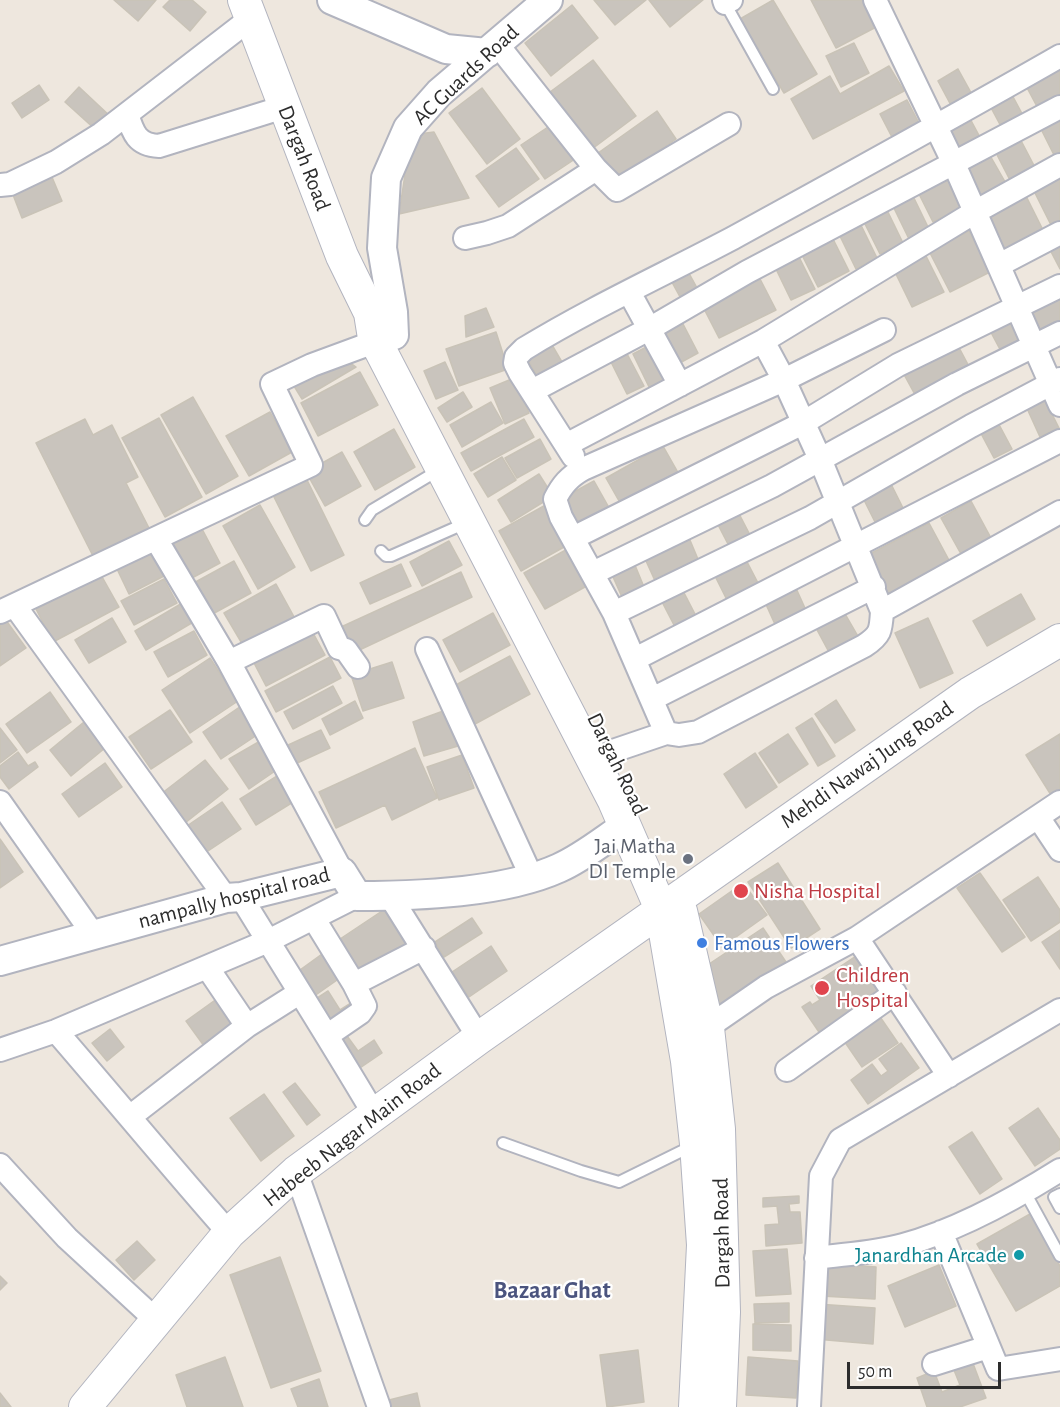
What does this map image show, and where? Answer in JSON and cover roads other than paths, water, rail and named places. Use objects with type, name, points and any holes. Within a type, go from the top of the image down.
[{"type":"main road","name":"Dargah Road","points":[[247,9],[342,256],[380,330],[613,751],[670,903],[695,1035],[719,1129],[724,1240],[720,1407]]},
{"type":"main road","name":"Dargah Road","points":[[380,330],[442,469],[625,826],[670,903]]},
{"type":"main road","name":"Mehdi Nawaj Jung Road","points":[[670,903],[970,693],[1060,640]]},
{"type":"main road","name":"Habeeb Nagar Main Road","points":[[85,1407],[229,1233],[296,1172],[479,1038],[670,903]]},
{"type":"main road","name":"Dargah Road","points":[[695,1035],[696,1144],[703,1245],[695,1407]]},
{"type":"street","points":[[332,0],[373,8],[446,49],[492,49],[616,190],[729,124]]},
{"type":"street","name":"AC Guards Road","points":[[380,330],[393,312],[382,248],[386,178],[408,128],[439,93],[548,0]]},
{"type":"street","points":[[875,0],[954,164],[1035,347],[1056,381],[1060,405]]},
{"type":"street","points":[[0,184],[10,184],[56,162],[101,134],[247,9]]},
{"type":"street","points":[[583,469],[515,363],[516,357],[524,349],[581,315],[629,292],[936,126],[1060,56]]},
{"type":"street","points":[[127,114],[134,133],[139,139],[148,145],[159,146],[284,106]]},
{"type":"street","points":[[532,391],[649,329],[747,272],[1060,107]]},
{"type":"street","points":[[566,445],[763,341],[975,212],[1060,165]]},
{"type":"street","points":[[465,238],[508,226],[596,169]]},
{"type":"street","points":[[999,265],[1060,233]]},
{"type":"street","points":[[573,538],[803,423],[898,365],[1060,286]]},
{"type":"street","points":[[629,292],[680,385]]},
{"type":"street","points":[[375,1114],[268,940],[7,609],[311,465],[272,384],[380,330]]},
{"type":"street","points":[[666,732],[614,613],[561,516],[555,499],[561,487],[571,476],[583,469],[784,380],[884,330]]},
{"type":"street","points":[[593,573],[772,486],[957,384],[1060,333]]},
{"type":"street","points":[[613,751],[666,732],[680,735],[698,732],[864,646],[881,630],[882,610],[857,545],[784,380],[763,341]]},
{"type":"street","points":[[614,613],[838,503],[971,426],[1056,381]]},
{"type":"street","points":[[635,659],[1060,441]]},
{"type":"street","points":[[882,610],[1060,512]]},
{"type":"street","points":[[156,539],[229,662],[342,872]]},
{"type":"street","points":[[652,699],[874,587]]},
{"type":"street","points":[[229,662],[324,616],[339,648],[346,650],[358,667]]},
{"type":"street","points":[[428,649],[532,878]]},
{"type":"street","points":[[0,802],[93,934]]},
{"type":"street","points":[[695,1035],[766,987],[857,938],[1060,802]]},
{"type":"street","points":[[1038,817],[1060,850]]},
{"type":"street","name":"nampally hospital road","points":[[0,961],[233,897],[342,872],[357,896],[390,896],[486,888],[532,878],[560,868],[625,826]]},
{"type":"street","points":[[0,1050],[56,1031],[268,940],[357,896]]},
{"type":"street","points":[[390,896],[479,1038]]},
{"type":"street","points":[[314,919],[365,1006],[360,1013],[328,1035]]},
{"type":"street","points":[[857,938],[948,1076]]},
{"type":"street","points":[[354,984],[424,948]]},
{"type":"street","points":[[207,966],[247,1026]]},
{"type":"street","points":[[131,1116],[247,1026],[299,993]]},
{"type":"street","points":[[787,1070],[895,993]]},
{"type":"street","points":[[809,1407],[821,1176],[840,1140],[1060,1010]]},
{"type":"street","points":[[56,1031],[229,1233]]},
{"type":"street","points":[[0,1165],[67,1238],[157,1321]]},
{"type":"street","points":[[816,1258],[902,1246],[941,1232],[1024,1192],[1060,1170]]},
{"type":"street","points":[[296,1172],[379,1407]]},
{"type":"street","points":[[941,1232],[998,1369],[1060,1359]]},
{"type":"street","points":[[934,1364],[988,1347]]},
{"type":"lane","points":[[727,1],[773,89]]},
{"type":"lane","points":[[365,520],[372,510],[442,469]]},
{"type":"lane","points":[[381,551],[386,556],[391,556],[469,522]]},
{"type":"lane","points":[[503,1143],[581,1172],[619,1182],[696,1144]]},
{"type":"lane","points":[[1024,1192],[1060,1256]]},
{"type":"lane","points":[[1060,1194],[1054,1197],[1060,1208]]},
{"type":"place","name":"Jai Matha DI Temple","points":[[688,859]]},
{"type":"place","name":"Nisha Hospital","points":[[741,891]]},
{"type":"place","name":"Famous Flowers","points":[[702,943]]},
{"type":"place","name":"Children Hospital","points":[[822,988]]},
{"type":"place","name":"Janardhan Arcade","points":[[1019,1255]]},
{"type":"district","name":"Bazaar Ghat","points":[[552,1291]]}]
